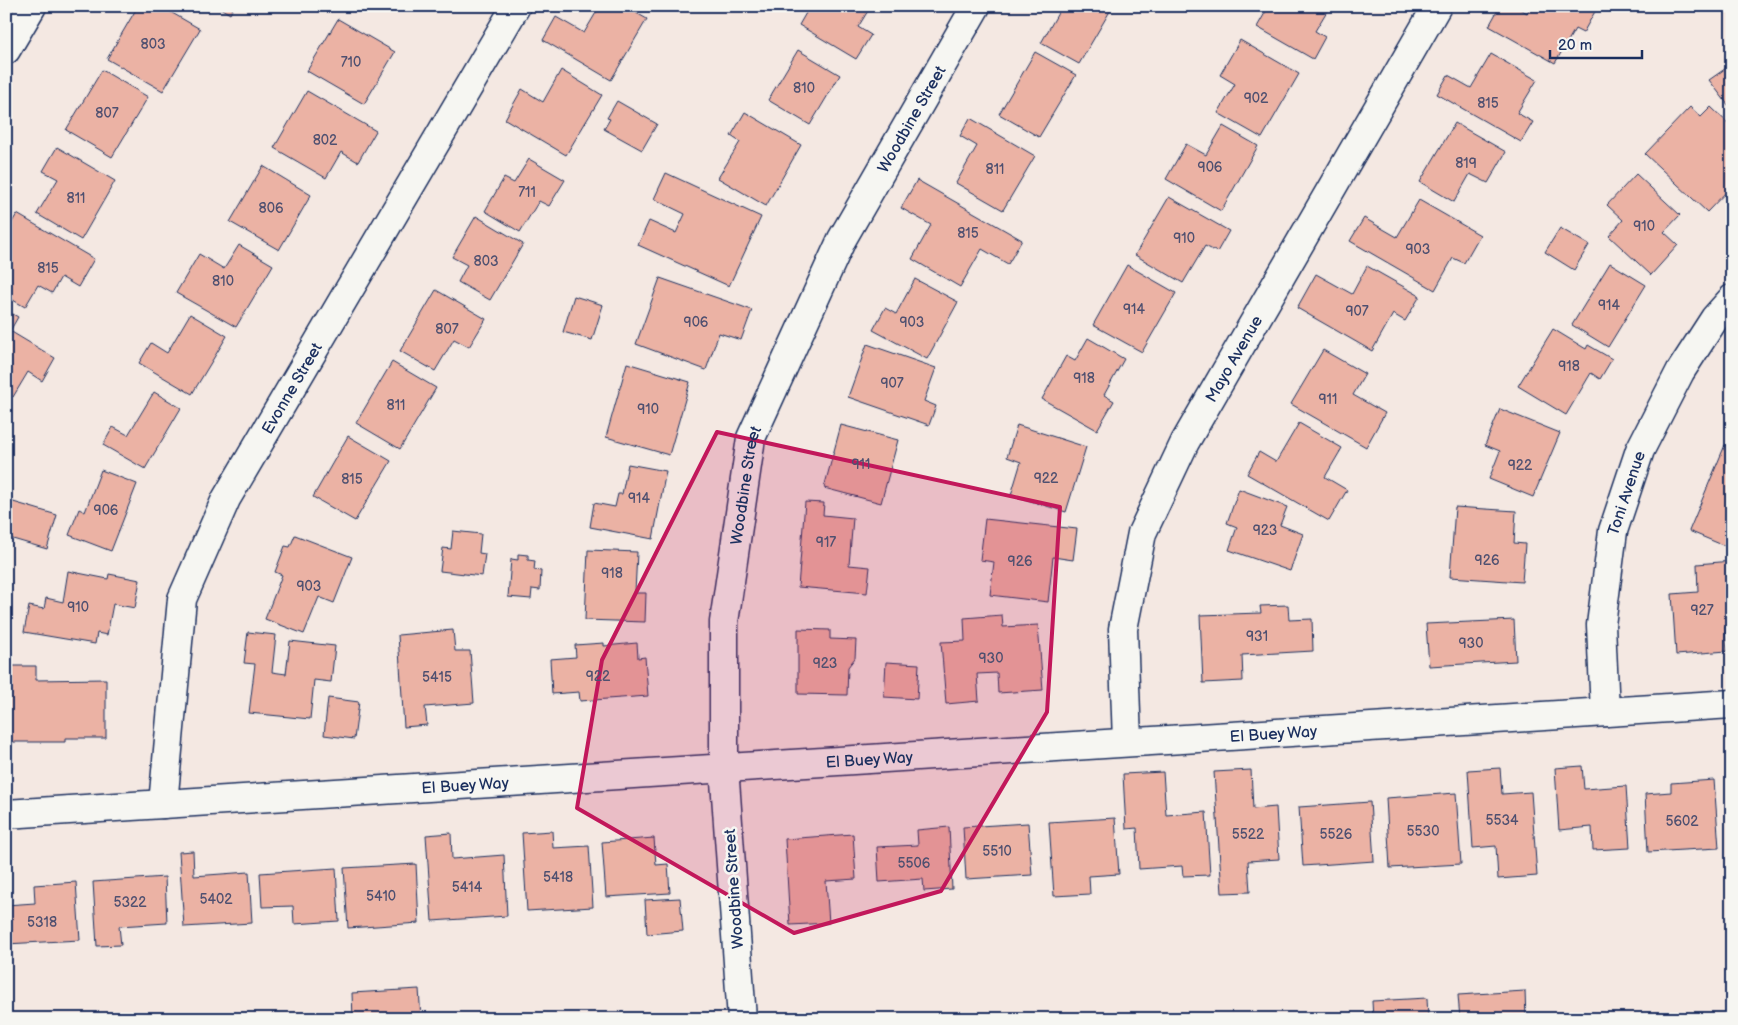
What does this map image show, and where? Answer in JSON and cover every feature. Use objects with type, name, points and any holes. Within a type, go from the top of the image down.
[{"type":"street","points":[[6,50],[32,6]]},
{"type":"street","name":"Evonne Street","points":[[162,804],[182,598],[226,499],[516,6]]},
{"type":"street","name":"Woodbine Street","points":[[742,1019],[724,768],[724,622],[751,438],[842,239],[976,6]]},
{"type":"street","name":"Mayo Avenue","points":[[1127,742],[1123,629],[1142,533],[1185,442],[1437,6]]},
{"type":"street","name":"Toni Avenue","points":[[1605,712],[1601,625],[1613,531],[1644,441],[1680,372],[1715,318],[1732,299]]},
{"type":"street","name":"El Buey Way","points":[[6,814],[1732,704]]},
{"type":"highlighted area","points":[[717,432],[1060,507],[1047,712],[941,891],[794,933],[577,808],[602,660]]},
{"type":"building","points":[[138,6],[160,6],[200,29],[163,91],[107,59]]},
{"type":"building","points":[[217,6],[234,6],[230,14]]},
{"type":"building","points":[[600,6],[624,6],[647,19],[611,80],[543,40],[556,17],[584,33]]},
{"type":"building","points":[[810,6],[871,6],[858,27],[871,35],[856,59],[799,25]]},
{"type":"building","points":[[1062,6],[1113,6],[1079,64],[1041,43]]},
{"type":"building","points":[[1269,6],[1330,6],[1315,31],[1325,37],[1313,59],[1257,27]]},
{"type":"building","points":[[1500,6],[1515,6],[1527,13],[1531,6],[1598,6],[1583,33],[1575,29],[1555,63],[1489,26]]},
{"type":"building","points":[[338,19],[395,52],[364,104],[307,71]]},
{"type":"building","points":[[1240,40],[1299,74],[1262,138],[1218,113],[1235,84],[1220,75]]},
{"type":"building","points":[[798,50],[840,75],[810,125],[768,100]]},
{"type":"building","points":[[1035,52],[1076,75],[1039,137],[999,114]]},
{"type":"building","points":[[1491,54],[1537,80],[1517,113],[1533,122],[1521,142],[1437,94],[1448,75],[1471,88]]},
{"type":"building","points":[[1732,64],[1732,110],[1709,80]]},
{"type":"building","points":[[102,70],[148,97],[112,157],[66,130]]},
{"type":"building","points":[[561,70],[602,95],[566,155],[505,119],[522,89],[543,102]]},
{"type":"building","points":[[307,91],[376,131],[358,162],[341,152],[326,178],[274,148]]},
{"type":"building","points":[[617,101],[657,124],[642,150],[604,129],[610,119],[607,118]]},
{"type":"building","points":[[1690,107],[1701,117],[1711,107],[1732,127],[1732,186],[1707,212],[1645,154]]},
{"type":"building","points":[[745,112],[801,145],[766,206],[718,178],[740,142],[731,136]]},
{"type":"building","points":[[970,118],[1035,156],[1003,210],[956,183],[977,146],[960,136]]},
{"type":"building","points":[[1455,123],[1506,152],[1488,183],[1470,174],[1454,202],[1420,182]]},
{"type":"building","points":[[1223,126],[1258,146],[1221,211],[1166,179],[1186,144],[1206,155]]},
{"type":"building","points":[[57,147],[115,181],[81,240],[37,214],[58,179],[43,171]]},
{"type":"building","points":[[529,159],[565,180],[549,206],[539,201],[520,232],[485,211],[504,178],[514,183]]},
{"type":"building","points":[[263,166],[311,195],[279,250],[230,222]]},
{"type":"building","points":[[666,173],[761,217],[729,286],[638,245],[649,221],[676,233],[685,214],[654,199]]},
{"type":"building","points":[[1636,174],[1680,215],[1664,232],[1678,245],[1651,275],[1609,236],[1623,220],[1607,205]]},
{"type":"building","points":[[917,180],[1022,240],[1008,264],[982,249],[960,287],[912,259],[931,225],[901,208]]},
{"type":"building","points":[[1169,197],[1229,231],[1217,252],[1205,246],[1183,283],[1135,255]]},
{"type":"building","points":[[1419,200],[1480,235],[1464,263],[1453,258],[1435,290],[1350,241],[1364,218],[1397,237]]},
{"type":"building","points":[[17,214],[94,259],[78,287],[61,277],[52,293],[38,285],[25,307],[6,296],[6,232]]},
{"type":"building","points":[[476,216],[523,244],[490,300],[458,282],[467,265],[452,257]]},
{"type":"building","points":[[1560,228],[1589,245],[1574,270],[1545,252]]},
{"type":"building","points":[[239,245],[273,265],[236,327],[176,293],[199,254],[224,269]]},
{"type":"building","points":[[1610,263],[1646,285],[1608,347],[1572,325]]},
{"type":"building","points":[[1127,265],[1176,293],[1142,352],[1093,325]]},
{"type":"building","points":[[1367,266],[1420,296],[1405,321],[1393,314],[1372,351],[1297,308],[1316,274],[1352,294]]},
{"type":"building","points":[[660,278],[752,310],[741,340],[719,333],[706,370],[636,344]]},
{"type":"building","points":[[915,279],[958,302],[927,359],[873,330],[885,308],[896,314]]},
{"type":"building","points":[[436,290],[486,319],[469,347],[454,339],[435,371],[400,351]]},
{"type":"building","points":[[574,296],[603,305],[592,340],[563,332]]},
{"type":"building","points":[[6,310],[18,317],[10,331],[55,358],[42,381],[28,372],[13,397],[6,393]]},
{"type":"building","points":[[190,314],[227,336],[192,394],[139,363],[151,343],[167,353]]},
{"type":"building","points":[[1553,329],[1586,349],[1588,345],[1612,359],[1600,379],[1591,373],[1566,415],[1518,386]]},
{"type":"building","points":[[1088,338],[1124,359],[1104,395],[1114,401],[1097,430],[1042,399],[1066,356],[1075,361]]},
{"type":"building","points":[[867,344],[936,368],[924,401],[936,406],[929,425],[848,397]]},
{"type":"building","points":[[1323,350],[1365,374],[1353,395],[1385,413],[1366,447],[1291,404]]},
{"type":"building","points":[[392,362],[436,388],[400,449],[356,423]]},
{"type":"building","points":[[627,363],[690,382],[669,455],[606,437]]},
{"type":"building","points":[[154,392],[181,408],[145,469],[103,445],[113,427],[128,435]]},
{"type":"building","points":[[1500,409],[1560,433],[1533,497],[1489,479],[1500,451],[1485,445]]},
{"type":"building","points":[[1299,423],[1342,448],[1325,477],[1347,490],[1329,521],[1247,474],[1259,452],[1276,462]]},
{"type":"building","points":[[841,425],[898,440],[881,503],[824,488]]},
{"type":"building","points":[[1017,425],[1086,447],[1066,512],[1011,495],[1021,462],[1007,457]]},
{"type":"building","points":[[348,436],[391,461],[355,521],[313,497]]},
{"type":"building","points":[[1725,445],[1732,448],[1732,549],[1689,531]]},
{"type":"building","points":[[628,464],[666,471],[653,539],[590,527],[594,503],[615,507],[618,494],[622,494]]},
{"type":"building","points":[[101,470],[137,484],[111,551],[69,535],[79,509],[85,512]]},
{"type":"building","points":[[1239,489],[1287,507],[1280,525],[1303,534],[1290,571],[1229,550],[1237,527],[1227,523]]},
{"type":"building","points":[[10,501],[57,515],[47,549],[6,537],[6,514]]},
{"type":"building","points":[[805,502],[824,503],[823,515],[853,518],[849,565],[870,567],[867,593],[798,587]]},
{"type":"building","points":[[1455,507],[1516,511],[1514,543],[1525,544],[1522,582],[1450,577]]},
{"type":"building","points":[[985,519],[1077,529],[1073,560],[1053,557],[1048,602],[990,595],[994,562],[980,560]]},
{"type":"building","points":[[453,531],[481,534],[479,553],[485,554],[482,576],[440,571],[443,548],[451,549]]},
{"type":"building","points":[[295,535],[352,557],[334,603],[319,597],[304,634],[265,619],[282,575],[275,572],[285,546],[290,547]]},
{"type":"building","points":[[588,550],[637,552],[635,593],[646,593],[645,622],[585,620]]},
{"type":"building","points":[[518,554],[528,555],[528,560],[535,561],[534,570],[541,571],[540,590],[532,589],[531,599],[508,597],[511,559],[518,560]]},
{"type":"building","points":[[1732,561],[1732,626],[1725,627],[1727,651],[1676,655],[1672,594],[1698,592],[1697,564]]},
{"type":"building","points":[[68,571],[108,579],[109,574],[140,580],[135,608],[113,604],[107,635],[97,633],[95,644],[24,632],[29,606],[44,609],[46,598],[63,602]]},
{"type":"building","points":[[1288,605],[1289,620],[1312,619],[1313,651],[1242,655],[1243,681],[1203,683],[1200,615],[1261,613],[1260,606]]},
{"type":"building","points":[[1002,615],[1003,627],[1038,625],[1043,690],[998,693],[997,673],[977,674],[979,701],[946,704],[941,642],[965,641],[964,618]]},
{"type":"building","points":[[1514,620],[1516,661],[1429,666],[1426,624]]},
{"type":"building","points":[[798,629],[830,630],[830,639],[856,640],[855,658],[848,667],[847,695],[798,694]]},
{"type":"building","points":[[453,630],[455,651],[470,651],[474,703],[425,707],[427,725],[404,727],[398,635]]},
{"type":"building","points":[[248,632],[276,635],[272,672],[286,674],[290,641],[335,646],[331,682],[314,680],[310,719],[249,713],[255,664],[244,663]]},
{"type":"building","points":[[604,643],[604,646],[637,643],[638,658],[645,657],[648,696],[580,701],[579,692],[552,694],[550,659],[576,657],[575,645]]},
{"type":"building","points":[[886,662],[919,664],[917,699],[884,697]]},
{"type":"building","points":[[6,666],[36,666],[36,680],[106,679],[106,738],[65,738],[65,742],[6,742]]},
{"type":"building","points":[[328,698],[359,702],[354,739],[324,735]]},
{"type":"building","points":[[1582,766],[1584,789],[1626,786],[1630,848],[1593,850],[1592,827],[1559,830],[1555,768]]},
{"type":"building","points":[[1500,768],[1502,794],[1531,792],[1537,876],[1498,879],[1496,846],[1473,848],[1468,770]]},
{"type":"building","points":[[1251,770],[1253,809],[1276,807],[1279,859],[1248,861],[1250,892],[1222,893],[1214,772]]},
{"type":"building","points":[[1163,772],[1166,815],[1206,812],[1210,875],[1183,876],[1182,866],[1139,869],[1137,828],[1126,829],[1123,774]]},
{"type":"building","points":[[1714,780],[1719,848],[1648,852],[1645,794],[1671,792],[1671,783]]},
{"type":"building","points":[[1456,793],[1461,864],[1390,868],[1386,798]]},
{"type":"building","points":[[1370,802],[1374,861],[1303,866],[1299,807]]},
{"type":"building","points":[[1115,818],[1119,874],[1089,876],[1090,894],[1054,896],[1049,822]]},
{"type":"building","points":[[1028,823],[1032,875],[966,879],[963,827]]},
{"type":"building","points":[[949,827],[952,889],[924,891],[923,879],[879,882],[877,847],[918,845],[917,830]]},
{"type":"building","points":[[552,831],[553,848],[589,846],[593,907],[527,911],[522,833]]},
{"type":"building","points":[[451,833],[452,859],[504,855],[507,916],[432,921],[426,835]]},
{"type":"building","points":[[853,834],[856,879],[826,881],[829,923],[790,925],[785,839]]},
{"type":"building","points":[[654,838],[656,865],[668,864],[670,893],[606,897],[602,842]]},
{"type":"building","points":[[193,851],[194,876],[249,872],[252,923],[184,927],[179,852]]},
{"type":"building","points":[[416,864],[419,923],[348,928],[344,868]]},
{"type":"building","points":[[336,868],[339,921],[294,924],[293,906],[262,907],[260,873]]},
{"type":"building","points":[[165,877],[167,923],[119,926],[121,945],[97,946],[93,882]]},
{"type":"building","points":[[76,882],[80,940],[6,944],[6,905],[35,903],[34,885]]},
{"type":"building","points":[[680,898],[683,931],[647,934],[645,900]]},
{"type":"building","points":[[419,989],[421,1019],[353,1019],[352,993]]},
{"type":"building","points":[[1525,991],[1526,1019],[1460,1019],[1458,995]]},
{"type":"building","points":[[1427,998],[1428,1019],[1373,1019],[1372,1001]]},
{"type":"building","points":[[1605,1016],[1605,1019],[1555,1019]]}]
